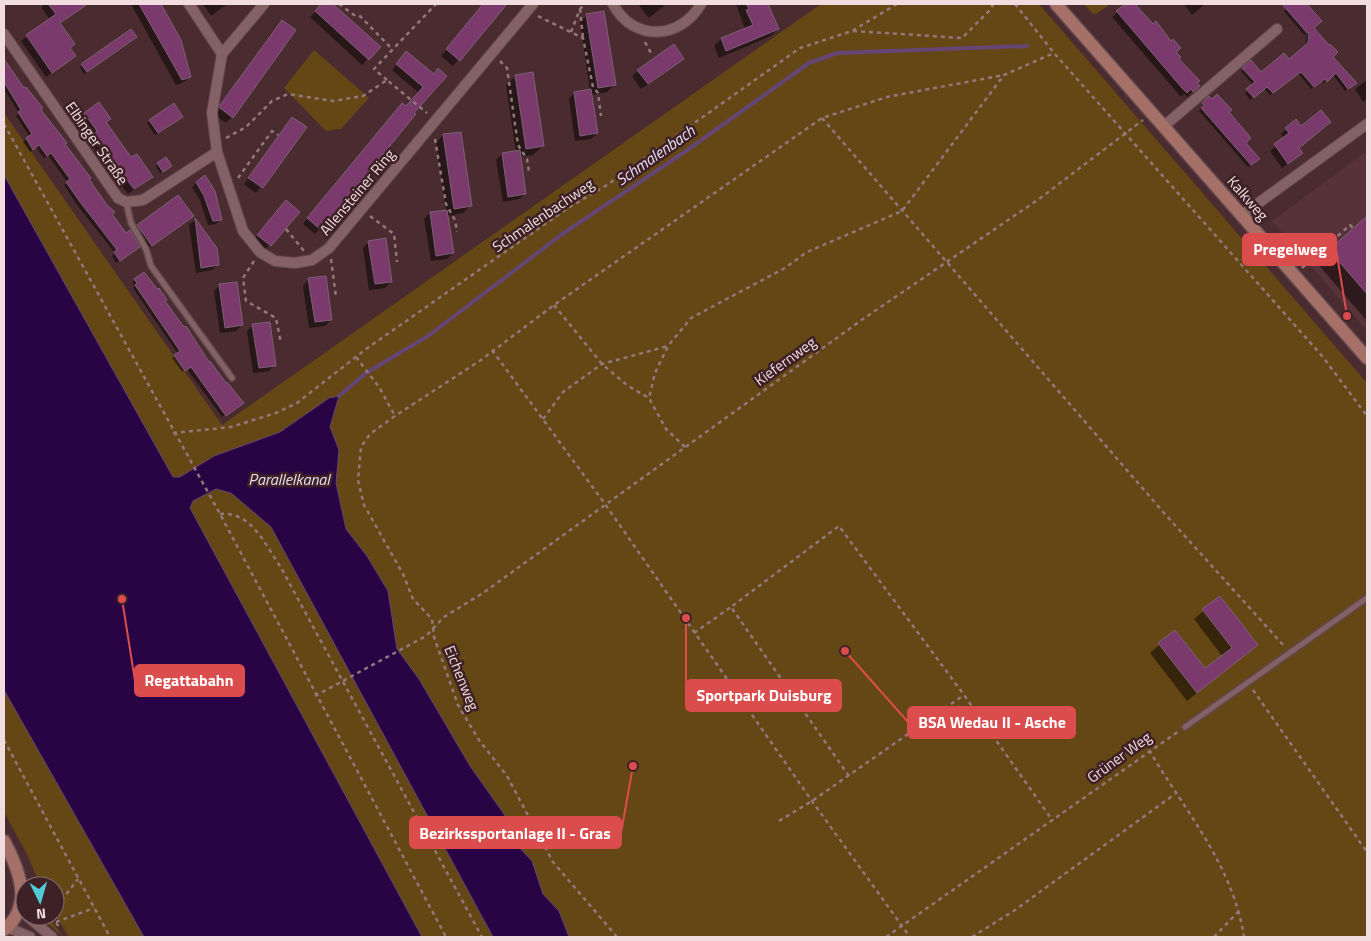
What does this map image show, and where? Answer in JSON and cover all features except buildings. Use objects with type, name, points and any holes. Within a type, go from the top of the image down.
[{"type":"street","points":[[189,4],[222,54],[264,4]]},
{"type":"street","points":[[613,4],[624,18],[633,25],[652,31],[661,31],[680,26],[689,21],[701,4]]},
{"type":"street","name":"Kalkweg","points":[[1056,4],[1367,358]]},
{"type":"street","name":"Allensteiner Ring","points":[[222,54],[212,113],[217,152],[229,191],[243,231],[260,252],[274,261],[295,263],[312,260],[330,248],[530,8]]},
{"type":"street","points":[[1163,127],[1277,29]]},
{"type":"street","name":"Elbinger Straße","points":[[4,34],[118,198],[126,202],[143,200],[217,152]]},
{"type":"street","points":[[1242,214],[1367,124]]},
{"type":"street","points":[[4,841],[20,876]]},
{"type":"street","points":[[38,926],[52,937]]},
{"type":"street","points":[[6,928],[30,937]]},
{"type":"lane","points":[[126,202],[130,223],[146,249],[151,266],[232,378]]},
{"type":"lane","points":[[1185,727],[1367,598]]},
{"type":"path","points":[[339,4],[354,15],[359,15],[392,49]]},
{"type":"path","points":[[436,4],[374,69],[433,124],[446,204],[455,220],[457,232]]},
{"type":"path","points":[[571,32],[580,9],[585,4]]},
{"type":"path","name":"Schmalenbachweg","points":[[174,433],[231,427],[276,413],[297,403],[356,356],[568,208],[607,186],[800,48],[852,31],[897,4]]},
{"type":"path","points":[[852,31],[962,38],[991,9],[993,4]]},
{"type":"path","points":[[1015,4],[1054,53],[1323,357],[1367,416]]},
{"type":"path","points":[[530,8],[583,38]]},
{"type":"path","points":[[580,9],[583,38],[593,87],[598,93],[601,116]]},
{"type":"path","points":[[491,53],[507,68],[518,145],[527,159],[529,172]]},
{"type":"path","name":"Eichenweg","points":[[617,937],[553,862],[531,817],[507,776],[468,723],[450,683],[429,614],[414,599],[364,505],[359,487],[358,469],[361,447],[370,434],[395,416],[481,360],[554,305],[822,118],[887,98],[1004,75],[1054,53]]},
{"type":"path","points":[[649,398],[656,373],[668,346],[691,318],[785,268],[807,252],[902,210],[1004,75]]},
{"type":"path","points":[[217,152],[225,138],[246,127],[261,110],[288,94],[333,101],[363,96],[386,80]]},
{"type":"path","name":"Kiefernweg","points":[[315,696],[426,636],[444,617],[490,588],[685,447],[1039,199],[1127,134],[1152,113]]},
{"type":"path","points":[[822,118],[1170,520],[1290,652]]},
{"type":"path","points":[[4,124],[190,464],[220,514],[315,696],[446,937]]},
{"type":"path","points":[[229,191],[272,131],[278,135]]},
{"type":"path","points":[[362,209],[394,234],[397,262]]},
{"type":"path","points":[[1294,274],[1350,226],[1353,228]]},
{"type":"path","points":[[286,229],[312,260]]},
{"type":"path","points":[[330,248],[336,297]]},
{"type":"path","points":[[260,252],[243,278],[246,301],[276,318],[280,343]]},
{"type":"path","points":[[554,305],[602,364],[628,386],[649,398],[666,429],[685,447]]},
{"type":"path","points":[[543,419],[563,392],[602,364],[668,346]]},
{"type":"path","points":[[492,350],[605,504],[812,801],[910,937]]},
{"type":"path","points":[[356,356],[379,387],[395,416]]},
{"type":"path","points":[[220,514],[233,513],[252,524],[280,566],[482,937]]},
{"type":"path","points":[[694,633],[839,526],[964,695],[1053,821]]},
{"type":"path","points":[[731,607],[848,776]]},
{"type":"path","points":[[1248,682],[1367,852]]},
{"type":"path","points":[[779,821],[812,801],[964,695]]},
{"type":"path","name":"Grüner Weg","points":[[886,937],[1053,821],[1149,750],[1185,727]]},
{"type":"path","points":[[4,740],[110,937]]},
{"type":"path","points":[[1149,750],[1175,794],[1213,849],[1225,871],[1239,911],[1244,937]]},
{"type":"path","points":[[972,937],[1015,910],[1175,794]]},
{"type":"path","points":[[65,896],[78,879]]},
{"type":"path","points":[[65,919],[94,908]]},
{"type":"path","points":[[1214,937],[1239,911]]},
{"type":"shaded area","points":[[821,4],[1039,4],[1367,383],[1367,937],[69,937],[62,926],[65,926],[65,876],[36,876],[28,856],[4,812],[4,113],[222,425]]},
{"type":"shaded area","points":[[1084,4],[1111,4],[1094,15]]},
{"type":"shaded area","points":[[314,50],[369,98],[341,129],[326,131],[284,88]]},
{"type":"shaded area","points":[[1367,151],[1367,331],[1272,221]]},
{"type":"shaded area","points":[[50,926],[56,926],[63,937]]},
{"type":"water","name":"Parallelkanal","points":[[4,175],[173,477],[180,477],[214,456],[280,432],[329,398],[339,396],[330,427],[339,450],[336,483],[346,529],[367,556],[388,591],[397,649],[419,679],[470,766],[504,814],[517,845],[532,861],[543,894],[559,911],[569,937],[493,937],[271,527],[231,493],[216,489],[193,501],[190,508],[422,937],[144,937],[4,690]]},
{"type":"waterway","name":"Schmalenbach","points":[[339,396],[366,373],[428,336],[561,235],[686,151],[809,63],[837,53],[1027,46]]},
{"type":"place","name":"Pregelweg","points":[[1347,316]]},
{"type":"place","name":"Regattabahn","points":[[122,599]]},
{"type":"place","name":"Sportpark Duisburg","points":[[686,618]]},
{"type":"place","name":"BSA Wedau II - Asche","points":[[845,651]]},
{"type":"place","name":"Bezirkssportanlage II - Gras","points":[[633,766]]}]
